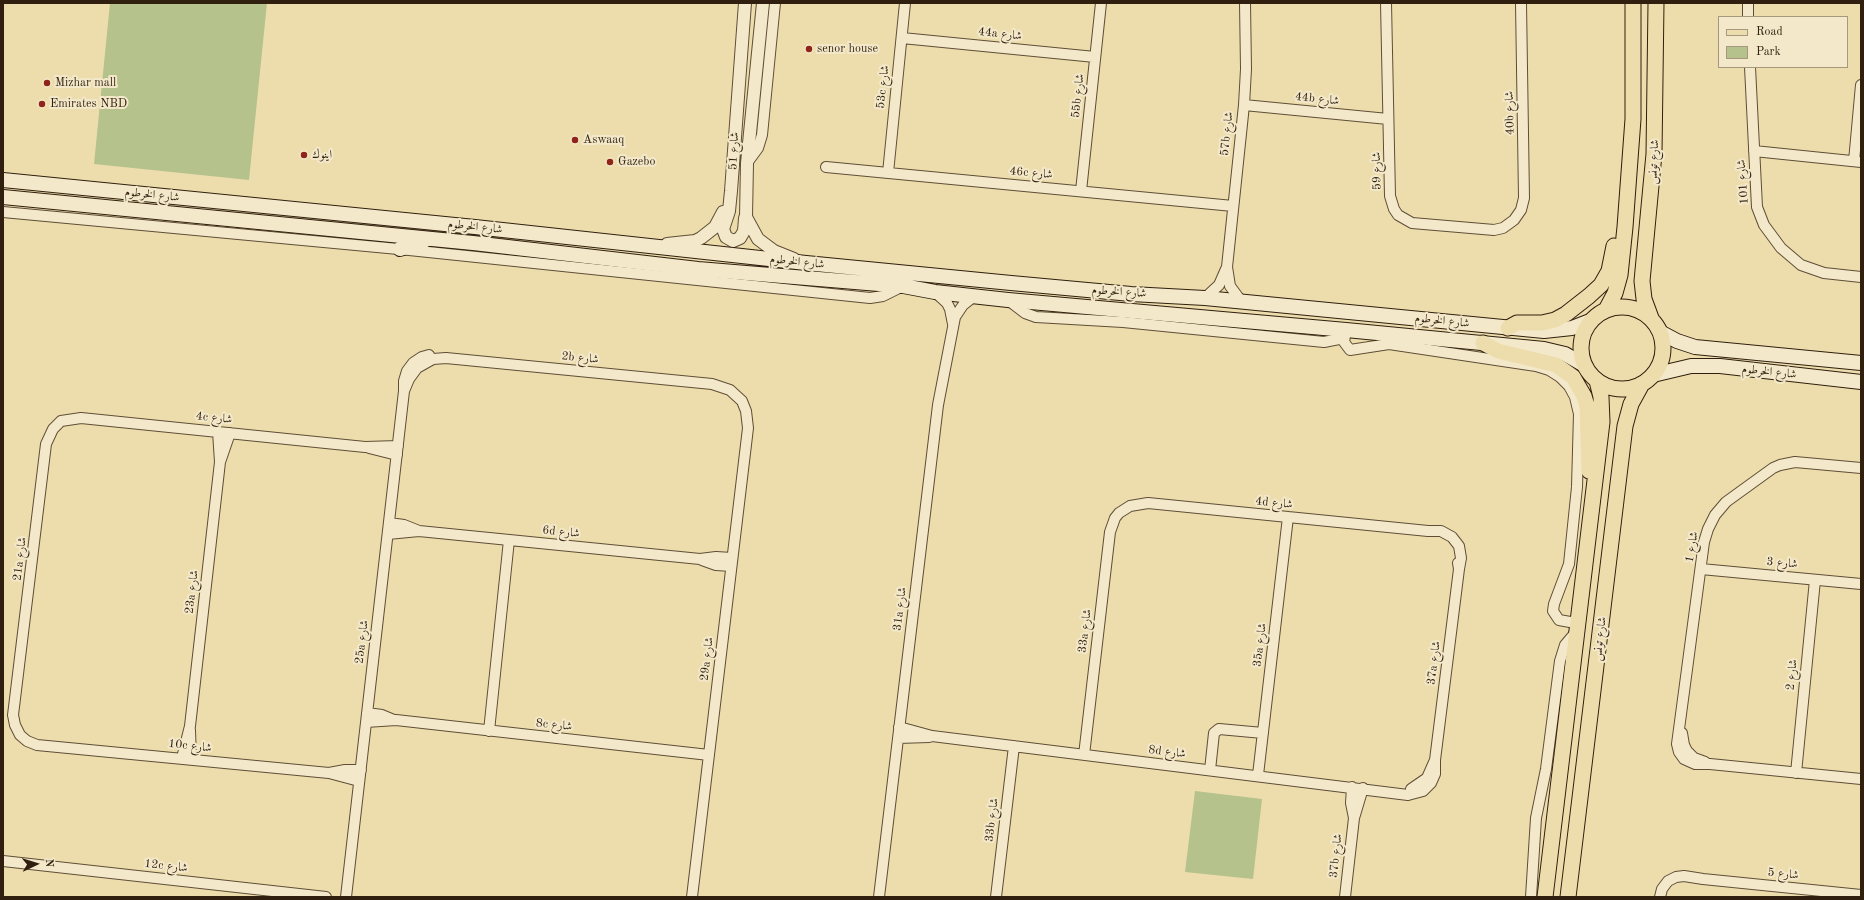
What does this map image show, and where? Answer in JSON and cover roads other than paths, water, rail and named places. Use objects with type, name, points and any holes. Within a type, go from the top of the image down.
[{"type":"main road","name":"شارع تونس","points":[[1607,308],[1615,293],[1620,275],[1625,227],[1633,119],[1633,3]]},
{"type":"main road","name":"شارع تونس","points":[[1651,318],[1644,299],[1642,281],[1654,154],[1656,3]]},
{"type":"main road","name":"شارع الخرطوم","points":[[3,180],[475,227],[806,263],[1131,294],[1205,298],[1508,328],[1554,331],[1572,328],[1590,321]]},
{"type":"main road","name":"شارع الخرطوم","points":[[3,197],[429,240],[473,243],[698,269],[903,286],[973,297],[1345,334],[1483,343],[1551,350],[1565,354],[1584,365]]},
{"type":"main road","points":[[473,243],[475,227]]},
{"type":"main road","points":[[1508,328],[1517,323],[1542,323],[1555,320],[1566,314],[1589,296],[1605,278],[1611,264],[1616,237],[1625,227]]},
{"type":"main road","points":[[400,249],[429,240]]},
{"type":"main road","points":[[840,280],[860,277],[879,277],[932,285],[938,283],[940,275]]},
{"type":"main road","points":[[1619,306],[1631,307],[1642,311],[1651,318],[1660,332],[1663,343],[1659,365],[1648,379],[1631,388],[1619,389],[1608,387],[1597,381],[1584,365],[1581,356],[1581,338],[1590,321],[1607,308],[1619,306]]},
{"type":"main road","name":"شارع الخرطوم","points":[[1660,332],[1677,341],[1695,347],[1861,363]]},
{"type":"main road","points":[[1483,343],[1498,351],[1556,365],[1573,377],[1580,386],[1587,406],[1589,474],[1593,499]]},
{"type":"main road","name":"شارع الخرطوم","points":[[1648,379],[1685,367],[1715,366],[1861,382]]},
{"type":"main road","name":"شارع تونس","points":[[1568,897],[1626,426],[1631,404],[1648,379]]},
{"type":"main road","name":"شارع تونس","points":[[1544,897],[1603,414],[1602,397],[1597,381]]},
{"type":"street","name":"شارع 51","points":[[652,246],[695,241],[706,235],[718,222],[727,198],[732,191],[745,3]]},
{"type":"street","name":"شارع 51","points":[[762,3],[747,163],[746,217],[758,239],[765,245],[780,254],[806,263]]},
{"type":"street","points":[[747,163],[758,148],[762,134],[775,3]]},
{"type":"street","name":"53c شارع","points":[[888,173],[905,3]]},
{"type":"street","name":"55b شارع","points":[[1081,191],[1101,3]]},
{"type":"street","name":"57b شارع","points":[[1241,302],[1230,286],[1227,267],[1244,105],[1246,69],[1245,3]]},
{"type":"street","name":"شارع 59","points":[[1386,3],[1390,196],[1398,216],[1412,223],[1489,230],[1503,228],[1514,220]]},
{"type":"street","name":"40b شارع","points":[[1514,220],[1521,210],[1524,198],[1521,3]]},
{"type":"street","points":[[1748,3],[1748,16]]},
{"type":"street","name":"44a شارع","points":[[902,38],[1095,57]]},
{"type":"street","name":"شارع 101","points":[[1750,68],[1757,207],[1764,225],[1775,241],[1794,260],[1809,269],[1832,274],[1861,277]]},
{"type":"street","points":[[1754,151],[1857,161],[1861,85]]},
{"type":"street","name":"44b شارع","points":[[1244,105],[1388,120]]},
{"type":"street","name":"46c شارع","points":[[826,167],[1233,206]]},
{"type":"street","points":[[732,191],[723,229],[726,237],[733,241],[740,238],[744,231],[746,217]]},
{"type":"street","points":[[3,212],[400,249],[870,298],[883,296],[903,286]]},
{"type":"street","name":"57b شارع","points":[[1205,298],[1219,284],[1227,267]]},
{"type":"street","name":"31a شارع","points":[[936,292],[950,309],[953,324]]},
{"type":"street","name":"31a شارع","points":[[879,897],[938,405],[953,324],[959,311],[973,297]]},
{"type":"street","points":[[1008,300],[1025,313],[1036,317],[1122,322],[1324,342],[1339,348],[1350,350],[1389,344],[1536,366],[1554,373],[1569,386],[1575,397],[1579,414],[1578,487],[1569,564],[1554,604],[1553,611],[1559,620],[1570,622],[1577,626],[1565,645],[1560,662],[1546,769],[1536,818],[1531,897]]},
{"type":"street","points":[[1324,342],[1345,334],[1345,345],[1350,350]]},
{"type":"street","name":"2b شارع","points":[[422,360],[434,354],[446,358],[712,384],[727,384],[736,388],[742,396]]},
{"type":"street","name":"25a شارع","points":[[346,897],[404,381],[407,371],[413,363],[422,360]]},
{"type":"street","name":"29a شارع","points":[[693,896],[748,428],[751,418],[751,408],[742,396]]},
{"type":"street","name":"4c شارع","points":[[61,421],[81,418],[365,447],[380,452],[397,450]]},
{"type":"street","name":"21a شارع","points":[[23,733],[16,705],[46,444],[53,429],[61,421]]},
{"type":"street","name":"23a شارع","points":[[187,758],[220,462],[218,432]]},
{"type":"street","name":"23a شارع","points":[[220,462],[230,433]]},
{"type":"street","name":"شارع 1","points":[[1861,468],[1795,462],[1773,468],[1726,502],[1715,515],[1706,536],[1681,724],[1683,740],[1687,752],[1697,760],[1710,764],[1861,779]]},
{"type":"street","name":"4d شارع","points":[[1119,513],[1136,504],[1148,503],[1428,531],[1441,531],[1449,534],[1452,542]]},
{"type":"street","name":"33a شارع","points":[[1084,755],[1110,532],[1119,513]]},
{"type":"street","name":"35a شارع","points":[[1258,776],[1288,517]]},
{"type":"street","name":"6d شارع","points":[[389,523],[404,525],[419,531]]},
{"type":"street","name":"6d شارع","points":[[388,534],[419,531],[700,559],[716,564],[732,562]]},
{"type":"street","points":[[489,731],[510,540]]},
{"type":"street","name":"37a شارع","points":[[1425,785],[1435,774],[1435,760],[1459,569],[1452,542]]},
{"type":"street","name":"شارع 3","points":[[1701,569],[1861,584]]},
{"type":"street","name":"شارع 2","points":[[1796,773],[1815,580]]},
{"type":"street","name":"8c شارع","points":[[367,717],[382,715],[396,720],[709,754]]},
{"type":"street","name":"8d شارع","points":[[899,727],[932,736],[1398,793],[1425,785]]},
{"type":"street","points":[[1210,770],[1214,733],[1220,729],[1263,733]]},
{"type":"street","name":"10c شارع","points":[[23,733],[32,743],[329,773],[359,781]]},
{"type":"street","name":"8d شارع","points":[[898,738],[932,736]]},
{"type":"street","name":"33b شارع","points":[[996,897],[1014,746]]},
{"type":"street","name":"10c شارع","points":[[329,773],[345,770],[361,770]]},
{"type":"street","name":"37b شارع","points":[[1352,787],[1351,803],[1354,818]]},
{"type":"street","name":"37b شارع","points":[[1345,897],[1354,818],[1363,788]]},
{"type":"street","name":"12c شارع","points":[[3,861],[326,897]]},
{"type":"street","name":"شارع 5","points":[[1660,897],[1665,884],[1676,877],[1684,876],[1861,895]]},
{"type":"street","name":"شارع 5","points":[[1664,897],[1669,888],[1677,882],[1703,879]]},
{"type":"place","name":"senor house","points":[[809,49]]},
{"type":"place","name":"Mizhar mall","points":[[47,83]]},
{"type":"place","name":"Emirates NBD","points":[[42,104]]},
{"type":"place","name":"Aswaaq","points":[[575,140]]},
{"type":"place","name":"اينوك","points":[[304,155]]},
{"type":"place","name":"Gazebo","points":[[610,162]]}]
